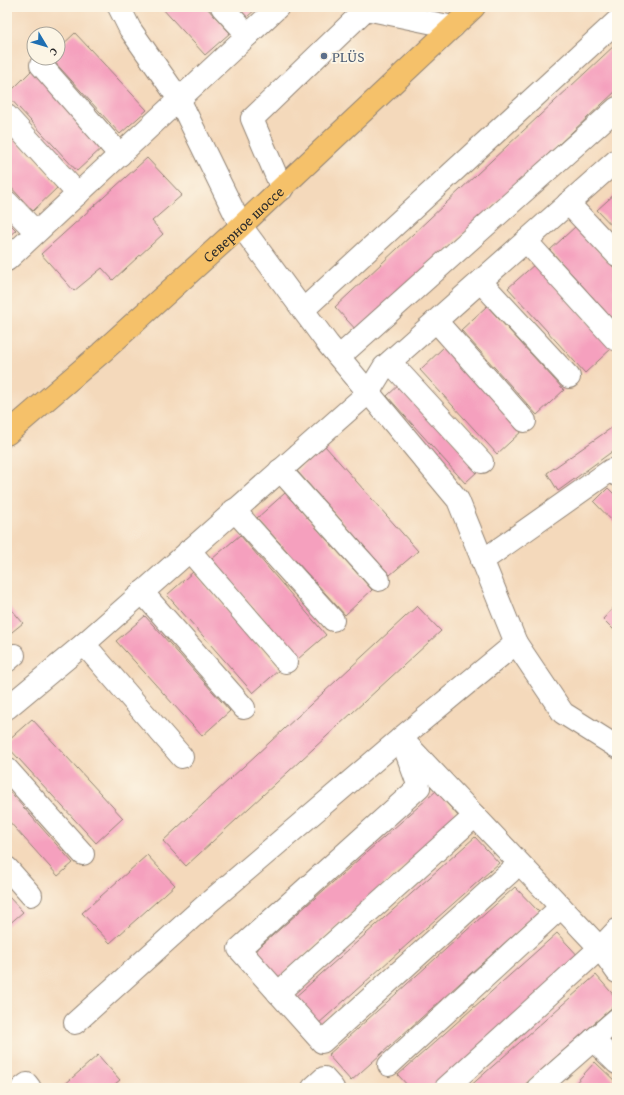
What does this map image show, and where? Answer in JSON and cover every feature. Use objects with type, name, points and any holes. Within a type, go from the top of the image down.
[{"type":"main road","name":"Северное шоссе","points":[[7,434],[101,353],[241,226],[474,7]]},
{"type":"lane","points":[[119,7],[130,29],[179,99],[241,226],[339,357],[458,500],[516,643],[563,713],[612,739]]},
{"type":"lane","points":[[222,7],[248,35]]},
{"type":"lane","points":[[7,260],[278,7]]},
{"type":"lane","points":[[282,188],[252,119],[366,9],[452,27]]},
{"type":"lane","points":[[303,310],[617,21]]},
{"type":"lane","points":[[42,66],[120,154]]},
{"type":"lane","points":[[339,357],[617,108]]},
{"type":"lane","points":[[7,116],[78,194]]},
{"type":"lane","points":[[7,708],[84,644],[368,393],[384,367],[617,160]]},
{"type":"lane","points":[[7,202],[36,232]]},
{"type":"lane","points":[[568,203],[617,255]]},
{"type":"lane","points":[[526,241],[615,339]]},
{"type":"lane","points":[[481,282],[569,377]]},
{"type":"lane","points":[[436,321],[525,421]]},
{"type":"lane","points":[[390,362],[482,462]]},
{"type":"lane","points":[[280,470],[379,580]]},
{"type":"lane","points":[[482,561],[615,470]]},
{"type":"lane","points":[[234,510],[333,620]]},
{"type":"lane","points":[[189,550],[286,662]]},
{"type":"lane","points":[[142,592],[244,708]]},
{"type":"lane","points":[[75,1023],[208,903],[401,738],[516,643]]},
{"type":"lane","points":[[84,644],[182,757]]},
{"type":"lane","points":[[401,738],[600,948],[617,972]]},
{"type":"lane","points":[[401,738],[419,788],[239,949],[322,1042],[510,872]]},
{"type":"lane","points":[[7,769],[83,854]]},
{"type":"lane","points":[[278,993],[475,816]]},
{"type":"lane","points":[[7,868],[31,895]]},
{"type":"lane","points":[[389,1065],[561,907]]},
{"type":"lane","points":[[446,1088],[600,948],[617,930]]},
{"type":"lane","points":[[548,1085],[593,1040],[617,1019]]},
{"type":"lane","points":[[593,1040],[617,1063]]},
{"type":"lane","points":[[313,1088],[324,1078],[333,1088]]},
{"type":"lane","points":[[22,1088],[27,1084],[30,1088]]},
{"type":"building","points":[[161,7],[206,7],[230,33],[205,55]]},
{"type":"building","points":[[238,7],[258,7],[247,17]]},
{"type":"building","points":[[75,33],[147,110],[120,134],[58,66],[66,66],[66,41]]},
{"type":"building","points":[[617,43],[617,90],[358,332],[335,307]]},
{"type":"building","points":[[33,69],[104,146],[77,171],[7,95]]},
{"type":"building","points":[[7,132],[58,187],[33,211],[7,183]]},
{"type":"building","points":[[147,158],[182,195],[152,221],[163,234],[113,280],[102,268],[74,291],[41,254]]},
{"type":"building","points":[[617,192],[617,231],[597,210]]},
{"type":"building","points":[[7,221],[16,230],[7,238]]},
{"type":"building","points":[[576,226],[617,271],[617,324],[550,250]]},
{"type":"building","points":[[535,264],[612,348],[585,373],[508,288]]},
{"type":"building","points":[[487,306],[564,390],[537,415],[461,330]]},
{"type":"building","points":[[446,345],[523,430],[497,454],[420,370]]},
{"type":"building","points":[[401,383],[479,470],[465,483],[387,396]]},
{"type":"building","points":[[617,424],[617,448],[558,491],[547,473]]},
{"type":"building","points":[[325,446],[418,551],[390,575],[297,471]]},
{"type":"building","points":[[608,488],[617,497],[617,526],[594,502]]},
{"type":"building","points":[[285,493],[372,590],[345,615],[257,518]]},
{"type":"building","points":[[240,535],[326,635],[298,659],[212,559]]},
{"type":"building","points":[[193,572],[279,670],[253,693],[167,595]]},
{"type":"building","points":[[7,604],[23,623],[7,636]]},
{"type":"building","points":[[617,604],[617,633],[603,619]]},
{"type":"building","points":[[417,606],[441,631],[186,866],[163,841]]},
{"type":"building","points":[[145,616],[230,711],[202,736],[116,641]]},
{"type":"building","points":[[32,719],[123,818],[96,843],[7,746],[7,741]]},
{"type":"building","points":[[7,789],[73,863],[58,876],[7,819]]},
{"type":"building","points":[[436,791],[459,817],[278,978],[255,951]]},
{"type":"building","points":[[475,837],[499,863],[318,1024],[294,998]]},
{"type":"building","points":[[147,855],[175,885],[110,943],[82,913]]},
{"type":"building","points":[[515,887],[539,912],[351,1081],[328,1055]]},
{"type":"building","points":[[7,895],[23,912],[7,926]]},
{"type":"building","points":[[557,933],[581,959],[436,1088],[410,1088],[398,1075]]},
{"type":"building","points":[[596,975],[617,999],[617,1003],[521,1088],[468,1088]]},
{"type":"building","points":[[617,1035],[617,1056],[607,1046]]},
{"type":"building","points":[[98,1055],[120,1080],[110,1088],[65,1088],[63,1086]]},
{"type":"building","points":[[595,1062],[617,1083],[617,1088],[571,1088]]},
{"type":"place","name":"PLÜS","points":[[324,56]]}]
